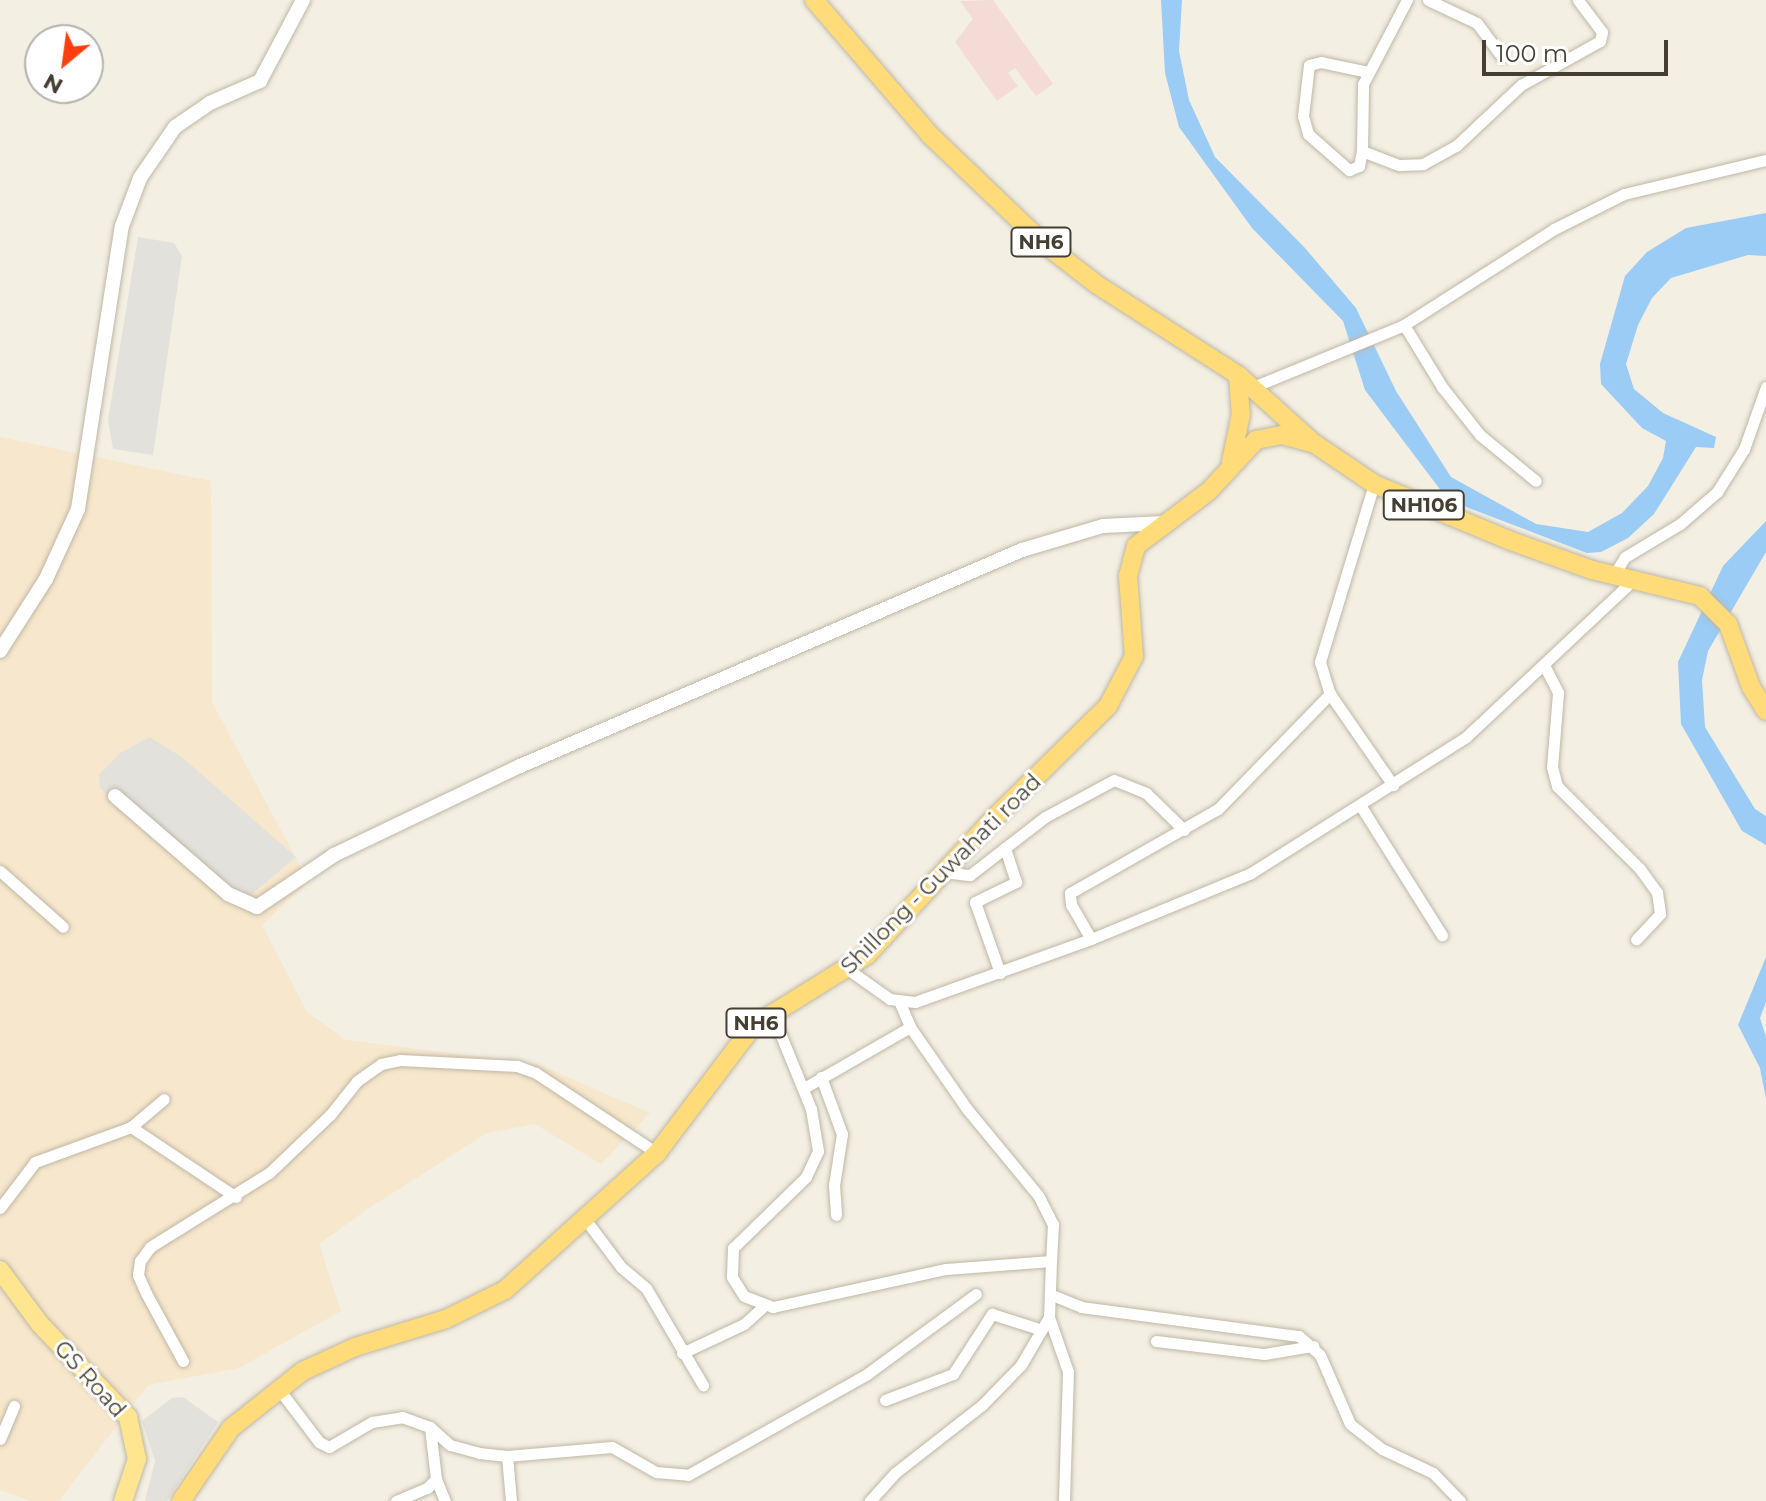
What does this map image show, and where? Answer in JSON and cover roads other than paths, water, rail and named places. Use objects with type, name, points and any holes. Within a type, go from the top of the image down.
[{"type":"highway","name":"NH6","points":[[814,0],[930,135],[1043,243],[1096,284],[1246,381]]},
{"type":"highway","name":"NH106","points":[[1246,381],[1315,444],[1374,484],[1551,556],[1628,579],[1681,587],[1700,596],[1728,624],[1766,711]]},
{"type":"highway","points":[[1229,468],[1246,381]]},
{"type":"highway","name":"NH106","points":[[1229,468],[1248,445],[1266,436],[1282,435],[1315,444]]},
{"type":"highway","name":"Shillong - Guwahati road","points":[[181,1501],[231,1428],[278,1388],[327,1359],[481,1303],[505,1290],[657,1153],[737,1041],[771,1011],[849,970],[1088,730],[1123,684],[1136,640],[1128,593],[1130,560],[1144,536],[1199,499],[1229,468]]},
{"type":"main road","name":"GS Road","points":[[2,1276],[40,1324],[128,1417],[137,1459],[123,1501]]},
{"type":"street","points":[[0,651],[46,579],[78,509],[122,226],[140,178],[161,140],[183,120],[260,81],[303,0]]},
{"type":"street","points":[[1368,72],[1313,62],[1304,82],[1308,134],[1349,170],[1359,166],[1362,151],[1362,91],[1368,72],[1407,0]]},
{"type":"street","points":[[1428,0],[1477,23],[1502,57]]},
{"type":"street","points":[[1362,151],[1412,166],[1457,145],[1513,90],[1600,41],[1602,32],[1578,0]]},
{"type":"street","points":[[1246,381],[1399,327],[1554,229],[1624,194],[1766,160]]},
{"type":"street","points":[[1399,327],[1480,435],[1536,481]]},
{"type":"street","points":[[900,1003],[1000,973],[1251,873],[1466,737],[1544,665],[1628,579],[1625,557],[1680,524],[1717,492],[1744,449],[1766,387]]},
{"type":"street","points":[[1374,484],[1340,607],[1321,651],[1330,694],[1393,785]]},
{"type":"street","points":[[115,796],[228,894],[257,907],[334,855],[478,786],[1008,556],[1103,526],[1164,523]]},
{"type":"street","points":[[1544,665],[1558,693],[1552,767],[1557,786],[1640,869],[1657,892],[1660,914],[1636,940]]},
{"type":"street","points":[[1091,939],[1071,905],[1070,893],[1218,809],[1330,694]]},
{"type":"street","points":[[944,872],[970,875],[1081,793],[1114,780],[1146,793],[1184,830]]},
{"type":"street","points":[[1360,805],[1442,935]]},
{"type":"street","points":[[1000,973],[975,902],[1016,882],[1005,848]]},
{"type":"street","points":[[0,871],[63,927]]},
{"type":"street","points":[[849,970],[900,1003],[910,1027],[967,1109],[1038,1195],[1053,1224],[1052,1295],[1049,1317],[1042,1330],[1007,1381],[895,1473],[870,1501]]},
{"type":"street","points":[[763,1307],[737,1287],[731,1255],[742,1233],[813,1168],[819,1140],[804,1088],[771,1011]]},
{"type":"street","points":[[804,1088],[910,1027]]},
{"type":"street","points":[[183,1361],[138,1275],[140,1261],[150,1247],[236,1197],[302,1143],[369,1070],[400,1060],[517,1066],[536,1073],[657,1153]]},
{"type":"street","points":[[821,1077],[842,1134],[834,1185],[836,1215]]},
{"type":"street","points":[[0,1208],[35,1162],[131,1127],[164,1099]]},
{"type":"street","points":[[131,1127],[236,1197]]},
{"type":"street","points":[[585,1219],[621,1267],[646,1288],[703,1385]]},
{"type":"street","points":[[682,1353],[744,1324],[763,1307],[946,1269],[1051,1261]]},
{"type":"street","points":[[278,1388],[319,1442],[329,1447],[391,1417],[430,1427],[463,1450],[507,1456],[612,1447],[656,1472],[688,1475],[867,1374],[976,1294]]},
{"type":"street","points":[[1052,1295],[1081,1307],[1280,1331],[1313,1346],[1350,1424],[1382,1449],[1433,1473],[1460,1501]]},
{"type":"street","points":[[885,1400],[953,1374],[992,1314],[1042,1330]]},
{"type":"street","points":[[1049,1317],[1068,1372],[1064,1501]]},
{"type":"street","points":[[1156,1341],[1264,1354],[1313,1346]]},
{"type":"street","points":[[0,1439],[14,1406]]},
{"type":"street","points":[[430,1427],[436,1479],[445,1501]]},
{"type":"street","points":[[507,1456],[511,1501]]},
{"type":"street","points":[[396,1501],[427,1488],[436,1479]]},
{"type":"water","points":[[1161,0],[1182,0],[1179,51],[1189,100],[1215,157],[1305,248],[1356,308],[1396,391],[1451,477],[1536,524],[1588,532],[1622,513],[1648,486],[1663,458],[1666,441],[1642,428],[1601,384],[1600,364],[1625,276],[1647,252],[1686,228],[1766,213],[1766,256],[1748,255],[1671,278],[1652,298],[1638,325],[1626,364],[1634,389],[1663,413],[1716,437],[1714,448],[1696,447],[1654,514],[1628,538],[1601,552],[1587,553],[1461,505],[1442,492],[1365,390],[1343,321],[1252,228],[1179,127],[1165,73]]},
{"type":"water","points":[[1766,521],[1766,552],[1708,651],[1702,680],[1705,727],[1755,809],[1766,816],[1766,845],[1742,831],[1681,724],[1678,662],[1723,566]]},
{"type":"water","points":[[1766,957],[1766,1002],[1760,1018],[1766,1037],[1766,1099],[1760,1068],[1738,1025]]}]
